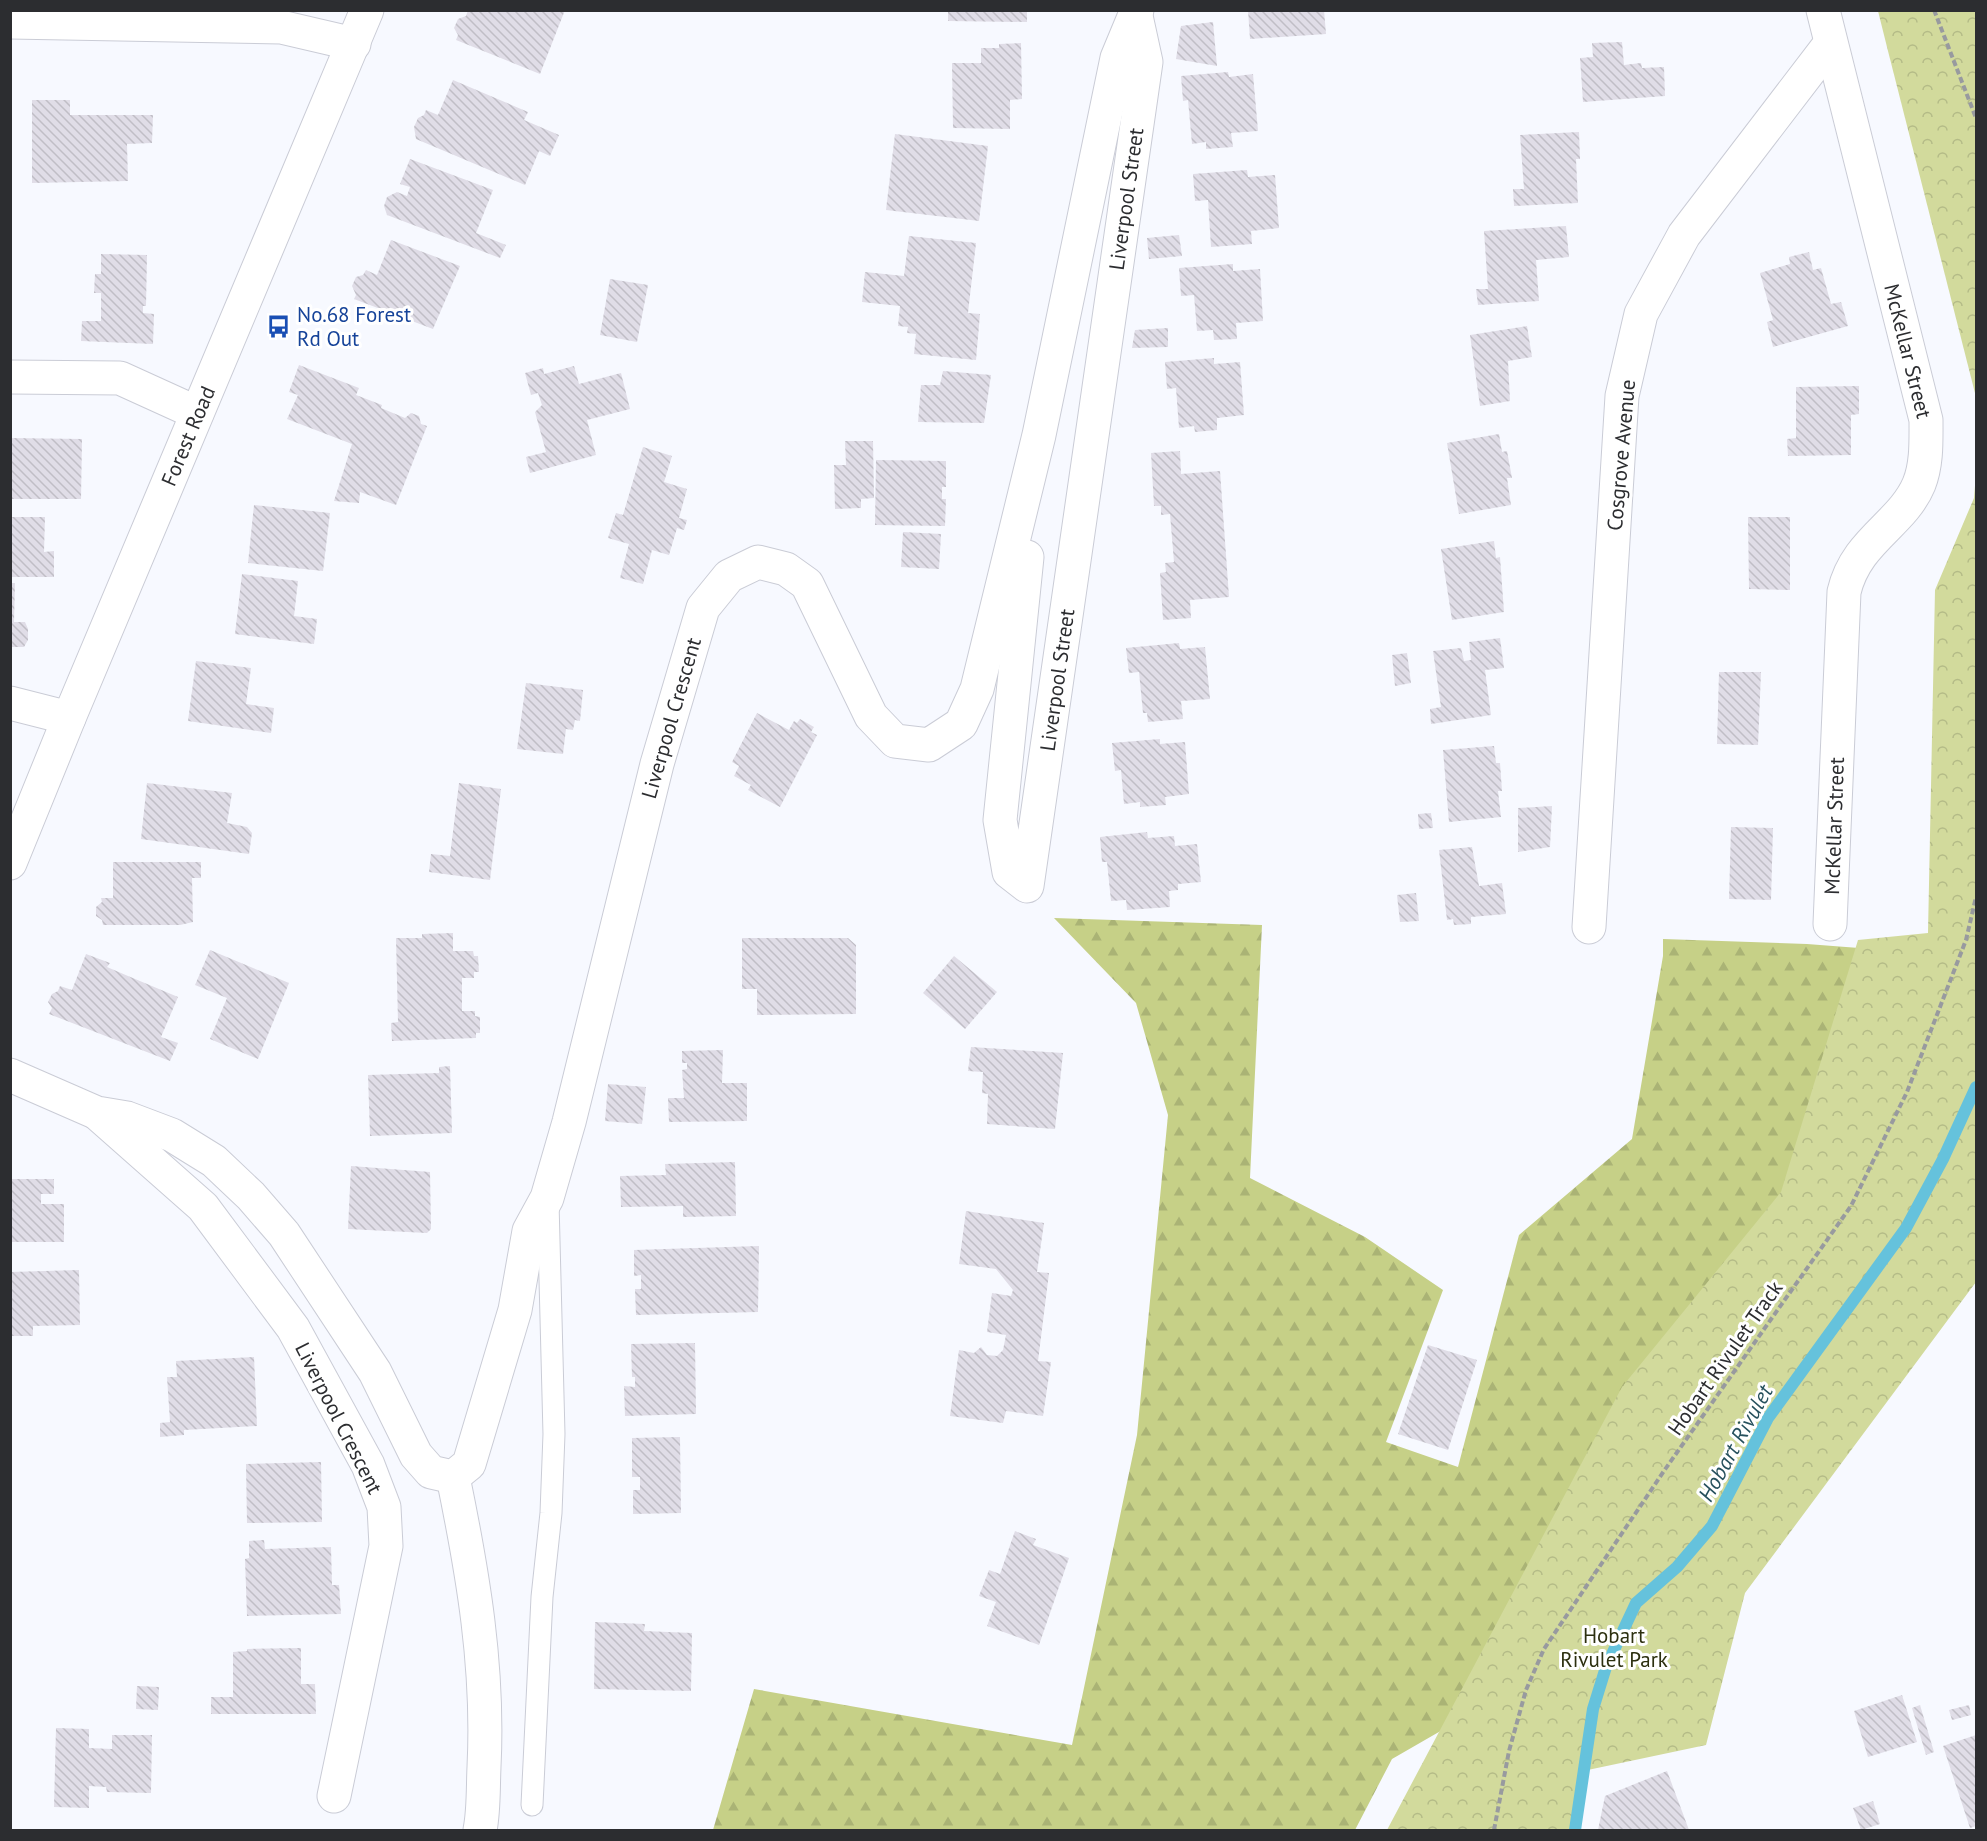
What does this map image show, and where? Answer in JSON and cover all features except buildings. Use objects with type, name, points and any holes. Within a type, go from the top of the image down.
[{"type":"street","name":"Forest Road","points":[[10,863],[197,412],[368,10]]},
{"type":"street","name":"McKellar Street","points":[[1823,10],[1926,420],[1926,453],[1919,484],[1905,504],[1859,555],[1848,573],[1844,592],[1830,924]]},
{"type":"street","name":"Liverpool Street","points":[[961,724],[977,689],[1040,435],[1117,58],[1136,13]]},
{"type":"street","name":"Liverpool Street","points":[[1040,435],[1000,820],[1009,872],[1027,886],[1146,62],[1136,13]]},
{"type":"street","points":[[10,22],[281,27],[354,45]]},
{"type":"street","name":"Cosgrove Avenue","points":[[1589,927],[1622,396],[1641,314],[1684,235],[1830,44]]},
{"type":"street","points":[[10,377],[120,378],[197,412]]},
{"type":"street","name":"Liverpool Crescent","points":[[10,1075],[97,1113],[126,1118],[172,1135],[214,1161],[251,1196],[284,1234],[375,1372],[416,1455],[431,1472],[453,1477],[469,1464],[476,1444],[515,1310],[529,1231],[548,1198],[569,1122],[657,764],[703,608],[729,576],[758,562],[786,569],[807,584],[871,716],[895,741],[929,745],[961,724]]},
{"type":"street","points":[[10,703],[69,718]]},
{"type":"street","name":"Liverpool Crescent","points":[[97,1113],[203,1207],[293,1328],[368,1465],[384,1507],[386,1546],[334,1796]]},
{"type":"street","points":[[453,1477],[474,1580],[482,1634],[487,1713],[480,1830]]},
{"type":"lane","name":"Liverpool Crescent","points":[[532,1805],[542,1597],[551,1513],[554,1434],[548,1198]]},
{"type":"path","points":[[1934,10],[1977,118]]},
{"type":"path","name":"Hobart Rivulet Track","points":[[1494,1830],[1509,1750],[1523,1700],[1544,1649],[1666,1468],[1851,1206],[1907,1092],[1966,940],[1977,897]]},
{"type":"green space","points":[[1878,11],[1976,11],[1976,397],[1888,51]]},
{"type":"green space","name":"Hobart Rivulet Park","points":[[1976,473],[1976,1282],[1745,1593],[1706,1745],[1583,1771],[1575,1830],[1387,1830],[1622,1387],[1781,1192],[1858,940],[1928,933],[1935,590],[1974,498]]},
{"type":"green space","points":[[1054,918],[1262,925],[1250,1178],[1365,1237],[1443,1290],[1386,1442],[1458,1467],[1519,1235],[1632,1139],[1663,956],[1663,939],[1807,944],[1924,953],[1484,1706],[1392,1759],[1355,1830],[713,1830],[754,1689],[1072,1745],[1137,1435],[1168,1115],[1136,1003]]},
{"type":"waterway","name":"Hobart Rivulet","points":[[1575,1830],[1593,1709],[1606,1667],[1636,1603],[1677,1567],[1712,1526],[1768,1418],[1906,1228],[1943,1159],[1976,1087]]},
{"type":"place","name":"No.68 Forest Rd Out","points":[[279,326]]}]
